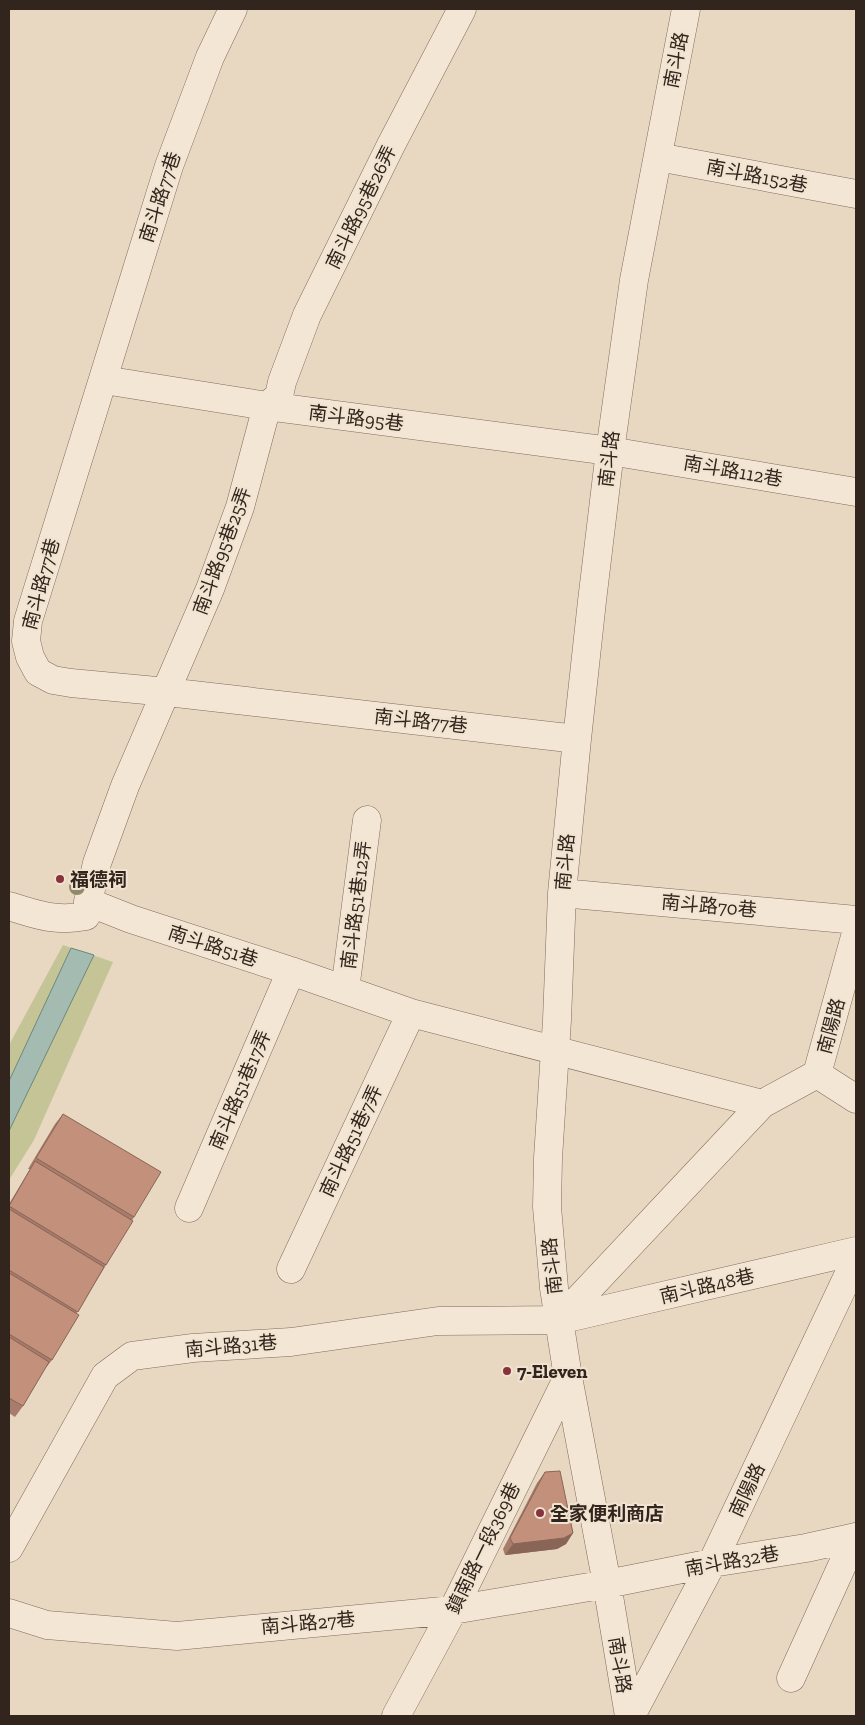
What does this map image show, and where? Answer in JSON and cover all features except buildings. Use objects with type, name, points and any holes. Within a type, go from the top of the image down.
[{"type":"street","name":"南斗路77巷","points":[[233,9],[210,56],[169,166],[28,621],[26,641],[30,656],[38,672],[53,680],[71,683],[167,692],[576,739]]},
{"type":"street","name":"南斗路95巷26弄","points":[[267,406],[279,396],[282,382],[307,315],[391,145],[462,9]]},
{"type":"street","name":"南斗路","points":[[630,1716],[568,1377],[551,1258],[547,1207],[562,893],[576,739],[610,450],[634,280],[686,9]]},
{"type":"street","name":"南斗路152巷","points":[[658,157],[856,194]]},
{"type":"street","name":"南斗路95巷","points":[[104,380],[267,406],[610,450]]},
{"type":"street","name":"南斗路95巷25弄","points":[[167,692],[210,589],[240,507],[267,406]]},
{"type":"street","name":"南斗路112巷","points":[[610,450],[856,492]]},
{"type":"street","points":[[9,906],[43,917],[72,919],[86,916],[98,863],[125,786],[153,719],[167,692]]},
{"type":"street","name":"南斗路51巷12弄","points":[[345,990],[367,820]]},
{"type":"street","name":"南斗路70巷","points":[[562,893],[856,920]]},
{"type":"street","name":"南斗路51巷","points":[[88,902],[411,1013],[554,1052],[762,1104]]},
{"type":"street","name":"南陽路","points":[[856,933],[818,1074],[856,1099]]},
{"type":"street","name":"南斗路51巷17弄","points":[[189,1208],[291,971]]},
{"type":"street","name":"南斗路51巷7弄","points":[[291,1268],[411,1013]]},
{"type":"street","points":[[559,1320],[762,1104],[818,1074]]},
{"type":"street","name":"南斗路48巷","points":[[559,1320],[856,1251]]},
{"type":"street","name":"南陽路","points":[[630,1716],[712,1563],[856,1260]]},
{"type":"street","name":"南斗路31巷","points":[[9,1548],[105,1376],[132,1356],[193,1348],[290,1342],[438,1321],[559,1320]]},
{"type":"street","name":"鎮南路一段369巷","points":[[396,1716],[453,1610],[568,1377]]},
{"type":"street","points":[[791,1678],[855,1537]]},
{"type":"street","name":"南斗路32巷","points":[[607,1584],[712,1563],[806,1548],[855,1537]]},
{"type":"street","name":"南斗路27巷","points":[[9,1613],[47,1625],[177,1636],[453,1610],[607,1584]]},
{"type":"green space","points":[[63,945],[113,962],[34,1140],[9,1180],[9,1045]]},
{"type":"shaded area","points":[[71,948],[94,955],[9,1131],[9,1081]]},
{"type":"place","name":"福德祠","points":[[60,879]]},
{"type":"place","name":"7-Eleven","points":[[507,1371]]},
{"type":"place","name":"全家便利商店","points":[[540,1513]]}]
